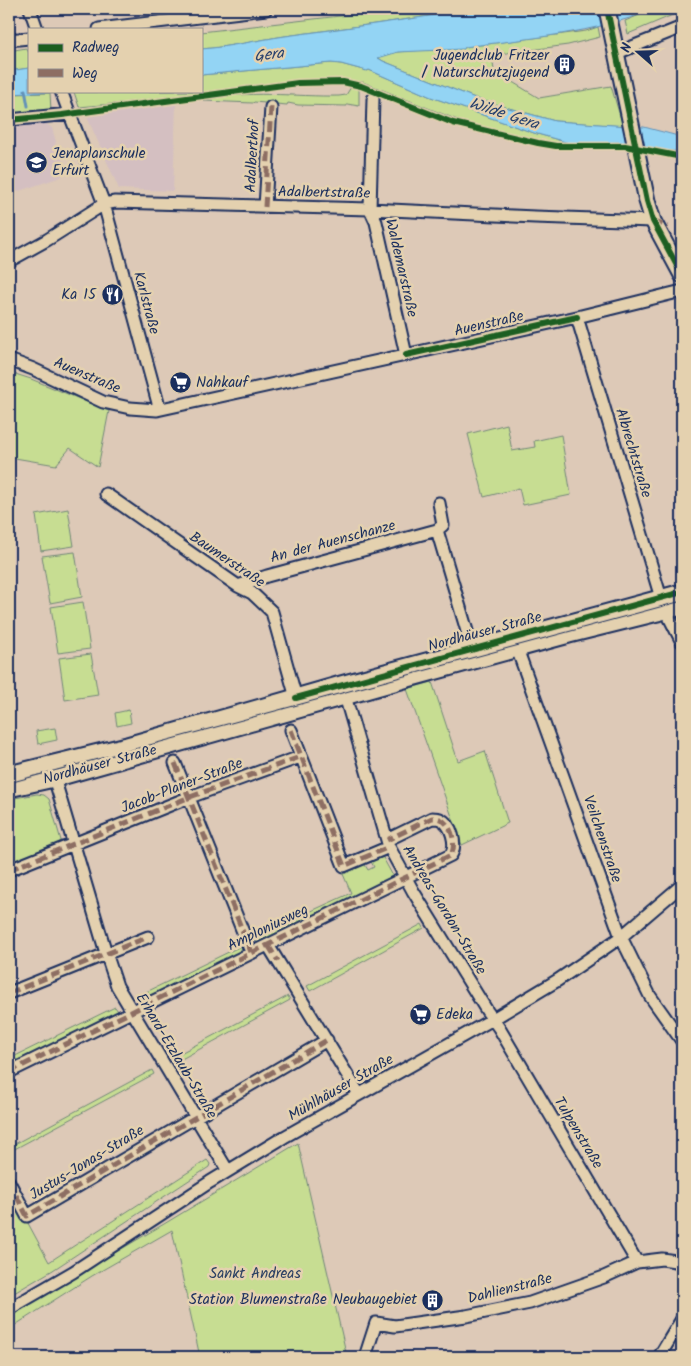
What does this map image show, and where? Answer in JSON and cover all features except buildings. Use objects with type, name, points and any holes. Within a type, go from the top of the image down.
[{"type":"main road","points":[[607,9],[653,221],[682,276]]},
{"type":"main road","name":"Nordhäuser Straße","points":[[664,605],[682,592]]},
{"type":"main road","name":"Nordhäuser Straße","points":[[297,703],[345,696],[515,643],[664,605],[682,607]]},
{"type":"main road","name":"Nordhäuser Straße","points":[[9,789],[52,771],[127,745],[297,703],[472,648],[515,643]]},
{"type":"main road","name":"Nordhäuser Straße","points":[[9,774],[52,771]]},
{"type":"street","points":[[30,9],[37,28]]},
{"type":"street","points":[[104,28],[169,14],[266,9]]},
{"type":"street","points":[[617,54],[682,27]]},
{"type":"street","points":[[9,40],[28,38]]},
{"type":"street","name":"Karlstraße","points":[[61,92],[104,204],[158,403],[158,410]]},
{"type":"street","name":"Waldemarstraße","points":[[373,99],[370,209],[376,222],[406,355]]},
{"type":"street","name":"Adalberthof","points":[[265,207],[271,107]]},
{"type":"street","points":[[9,120],[68,111]]},
{"type":"street","name":"Adalbertstraße","points":[[9,261],[47,240],[104,204],[115,202],[370,209],[653,221]]},
{"type":"street","name":"Auenstraße","points":[[9,360],[33,369],[103,402],[130,408],[158,410],[577,317],[682,291]]},
{"type":"street","name":"Albrechtstraße","points":[[577,317],[664,605],[682,642]]},
{"type":"street","name":"Baumerstraße","points":[[106,494],[238,586],[252,593],[272,612],[297,703]]},
{"type":"street","points":[[438,503],[443,525],[437,530],[472,648]]},
{"type":"street","name":"An der Auenschanze","points":[[238,586],[267,576],[437,530]]},
{"type":"street","name":"Veilchenstraße","points":[[515,643],[621,937],[650,996],[682,1041]]},
{"type":"street","name":"Andreas-Gordon-Straße","points":[[345,696],[388,844],[433,925],[493,1019]]},
{"type":"street","points":[[291,730],[344,866],[388,844]]},
{"type":"street","name":"Jacob-Planer-Straße","points":[[9,870],[190,797],[300,757]]},
{"type":"street","points":[[175,762],[251,952]]},
{"type":"street","name":"Erhard-Etzlaub-Straße","points":[[52,771],[117,986],[228,1171]]},
{"type":"street","name":"Amploniusweg","points":[[9,1072],[452,855],[455,845],[446,824],[440,819],[432,818],[388,844]]},
{"type":"street","name":"Mühlhäuser Straße","points":[[9,1309],[73,1272],[228,1171],[558,980],[621,937],[682,885]]},
{"type":"street","points":[[9,993],[148,937]]},
{"type":"street","points":[[268,945],[359,1094]]},
{"type":"street","name":"Tulpenstraße","points":[[493,1019],[637,1262]]},
{"type":"street","points":[[195,1116],[327,1040]]},
{"type":"street","name":"Justus-Jonas-Straße","points":[[9,1182],[27,1216],[195,1116]]},
{"type":"street","name":"Dahlienstraße","points":[[365,1357],[376,1323],[395,1326],[466,1316],[530,1303],[604,1277],[637,1262],[662,1259],[682,1262]]},
{"type":"street","points":[[659,1357],[682,1320]]},
{"type":"shaded area","points":[[176,105],[173,191],[119,189],[87,117]]},
{"type":"shaded area","name":"Jenaplanschule Erfurt","points":[[44,122],[52,128],[56,142],[54,146],[56,155],[61,156],[66,169],[61,177],[9,196],[9,126]]},
{"type":"green space","points":[[401,9],[526,9],[483,10],[460,13],[460,11],[202,49],[202,32]]},
{"type":"green space","points":[[654,9],[682,9],[682,11],[628,34],[625,21]]},
{"type":"green space","points":[[598,27],[600,37],[568,45],[492,55],[494,71],[539,98],[611,86],[623,126],[555,121],[480,100],[377,57],[398,52],[465,47],[586,31]]},
{"type":"green space","points":[[26,48],[28,51],[28,68],[9,71],[9,51]]},
{"type":"green space","points":[[331,63],[341,64],[369,70],[431,97],[534,133],[573,144],[555,145],[473,126],[363,82],[295,80],[122,103],[79,107],[74,92],[202,92],[202,75]]},
{"type":"green space","points":[[351,87],[359,89],[359,106],[347,104],[347,106],[288,103],[287,105],[203,101],[219,97],[253,94],[339,96],[346,95]]},
{"type":"green space","points":[[50,93],[51,111],[9,116],[9,94]]},
{"type":"green space","points":[[9,372],[109,411],[98,467],[70,448],[56,465],[9,457]]},
{"type":"green space","points":[[507,424],[512,451],[535,447],[534,441],[561,435],[571,495],[523,505],[519,488],[484,497],[468,434]]},
{"type":"green space","points":[[68,509],[74,546],[41,551],[36,515]]},
{"type":"green space","points":[[75,552],[82,597],[50,603],[42,556]]},
{"type":"green space","points":[[83,602],[90,649],[58,653],[51,607]]},
{"type":"green space","points":[[91,654],[98,695],[65,700],[59,658]]},
{"type":"green space","points":[[432,682],[458,761],[485,751],[508,823],[462,845],[407,689]]},
{"type":"green space","points":[[129,710],[131,723],[117,726],[115,713]]},
{"type":"green space","points":[[55,728],[57,740],[38,744],[36,731]]},
{"type":"green space","points":[[37,794],[44,795],[49,799],[62,844],[9,865],[9,799]]},
{"type":"green space","points":[[382,856],[393,876],[392,879],[262,942],[255,941],[252,938],[351,893],[343,874],[364,863],[368,870],[374,867],[370,860]]},
{"type":"green space","points":[[422,924],[424,928],[310,991],[307,986]]},
{"type":"green space","points":[[243,945],[239,954],[139,1003],[136,997]]},
{"type":"green space","points":[[288,996],[290,1000],[176,1062],[173,1057]]},
{"type":"green space","points":[[115,1007],[118,1011],[116,1014],[9,1066],[9,1059]]},
{"type":"green space","points":[[152,1070],[154,1074],[9,1152],[9,1147]]},
{"type":"green space","name":"Sankt Andreas","points":[[298,1143],[347,1357],[200,1357],[172,1230],[92,1276],[9,1329],[9,1315]]},
{"type":"green space","points":[[207,1160],[210,1164],[209,1167],[53,1270],[9,1296],[9,1188],[49,1262]]},
{"type":"water","points":[[526,9],[654,9],[585,30],[465,47],[464,49],[398,52],[378,58],[480,100],[555,121],[644,127],[682,137],[682,151],[665,151],[620,142],[573,144],[534,133],[431,97],[369,70],[341,64],[331,63],[202,75],[202,49],[460,11],[461,13],[483,10]]},
{"type":"water","points":[[28,68],[28,92],[55,92],[9,94],[9,71]]},
{"type":"waterway","points":[[25,90],[28,106]]},
{"type":"tram line","points":[[9,783],[682,601]]},
{"type":"marked path","points":[[265,207],[271,107]]},
{"type":"marked path","points":[[653,221],[668,227]]},
{"type":"marked path","points":[[291,730],[344,866],[389,847]]},
{"type":"marked path","points":[[9,870],[190,797],[300,757]]},
{"type":"marked path","points":[[175,763],[251,952]]},
{"type":"marked path","points":[[9,1072],[451,855],[454,846],[448,825],[436,818],[432,818],[387,840]]},
{"type":"marked path","points":[[9,993],[148,937]]},
{"type":"marked path","points":[[268,945],[278,961]]},
{"type":"marked path","points":[[9,1182],[27,1216],[327,1040]]},
{"type":"cycle path","points":[[607,9],[647,201],[653,221],[682,275]]},
{"type":"cycle path","points":[[9,120],[62,115],[298,83],[343,82],[361,86],[453,123],[538,143],[556,146],[625,146],[682,157]]},
{"type":"cycle path","points":[[406,355],[577,317]]},
{"type":"cycle path","points":[[296,698],[682,592]]},
{"type":"place","name":"Jugendclub Fritzer / Naturschutzjugend","points":[[565,65]]},
{"type":"place","name":"Jenaplanschule Erfurt","points":[[36,163]]},
{"type":"place","name":"Ka 15","points":[[112,295]]},
{"type":"place","name":"Nahkauf","points":[[180,383]]},
{"type":"place","name":"Edeka","points":[[420,1015]]},
{"type":"place","name":"Station Blumenstraße Neubaugebiet","points":[[433,1300]]},
{"type":"water label","name":"Gera","points":[[269,55]]},
{"type":"water label","name":"Wilde Gera","points":[[504,114]]}]
